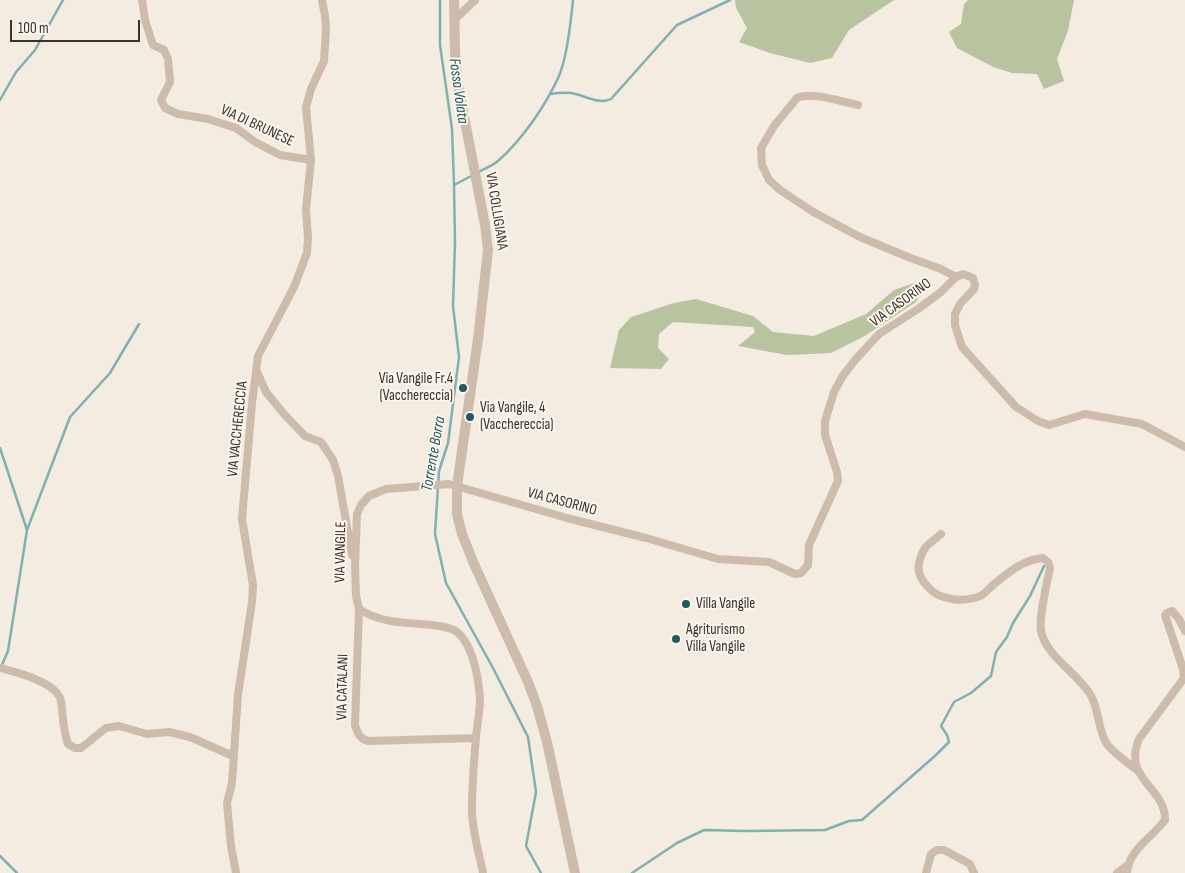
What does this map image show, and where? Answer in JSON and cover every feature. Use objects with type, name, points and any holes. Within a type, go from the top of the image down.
[{"type":"street","name":"VIA DI BRUNESE","points":[[142,0],[142,8],[153,45],[164,50],[168,59],[170,82],[161,100],[165,108],[178,114],[208,119],[236,128],[255,142],[280,155],[311,160]]},
{"type":"street","name":"VIA VACCHERECCIA","points":[[236,873],[231,846],[227,803],[232,783],[238,695],[252,602],[253,585],[242,519],[252,403],[258,356],[294,287],[307,252],[306,209],[311,160],[306,107],[311,89],[324,61],[326,23],[322,0]]},
{"type":"street","name":"VIA COLLIGIANA","points":[[453,485],[488,262],[488,241],[457,80],[454,0]]},
{"type":"street","points":[[454,20],[475,0]]},
{"type":"street","points":[[858,105],[811,96],[797,98],[763,143],[760,157],[769,180],[780,190],[815,214],[860,237],[941,269],[956,277],[963,274],[973,278],[974,289],[957,308],[955,314],[955,325],[962,348],[1016,408],[1038,421],[1050,425],[1085,414],[1142,424],[1185,447]]},
{"type":"street","name":"VIA CASORINO","points":[[453,485],[566,518],[718,558],[769,562],[795,574],[801,573],[808,565],[809,545],[838,481],[838,472],[826,435],[826,421],[829,406],[842,376],[879,334],[926,303],[956,277]]},
{"type":"street","points":[[257,372],[266,392],[284,414],[305,436],[321,442],[333,460],[338,476],[355,566]]},
{"type":"street","points":[[453,485],[462,534],[528,682],[542,723],[575,873]]},
{"type":"street","name":"VIA VANGILE","points":[[359,609],[356,596],[355,566],[357,514],[362,505],[369,496],[386,489],[453,485]]},
{"type":"street","points":[[941,534],[922,550],[919,567],[922,580],[933,593],[947,598],[960,600],[981,595],[1016,567],[1030,559],[1043,558],[1048,562],[1050,568],[1041,623],[1042,635],[1051,650],[1090,694],[1096,709],[1101,732],[1108,745],[1139,772],[1164,806],[1165,820],[1140,846],[1128,869],[1118,873]]},
{"type":"street","points":[[359,609],[368,615],[397,622],[444,626],[462,637],[469,649],[478,680],[480,702],[472,811],[483,873]]},
{"type":"street","name":"VIA CATALANI","points":[[359,609],[355,725],[358,734],[368,741],[476,738]]},
{"type":"street","points":[[1139,772],[1134,759],[1135,748],[1139,739],[1184,678],[1183,669],[1165,615],[1167,612],[1172,611],[1180,619],[1185,631]]},
{"type":"street","points":[[0,668],[39,680],[56,692],[60,698],[64,733],[68,744],[75,748],[81,748],[106,728],[119,726],[147,734],[169,732],[190,737],[233,756]]},
{"type":"street","points":[[926,873],[931,854],[937,850],[944,850],[970,864],[974,873]]},
{"type":"green space","points":[[735,0],[894,0],[849,30],[832,58],[810,63],[770,53],[739,42],[747,28],[736,8]]},
{"type":"green space","points":[[968,0],[1074,0],[1068,31],[1057,59],[1064,81],[1044,89],[1037,74],[1012,73],[993,67],[957,48],[949,32],[961,24],[964,4]]},
{"type":"green space","points":[[920,281],[928,285],[916,302],[863,337],[831,353],[787,355],[738,346],[755,332],[753,327],[673,322],[659,334],[658,348],[669,359],[661,369],[610,368],[619,330],[631,317],[674,303],[696,299],[753,316],[773,332],[814,336],[866,314],[894,290]]},
{"type":"waterway","points":[[0,100],[16,72],[35,50],[63,0]]},
{"type":"waterway","name":"Fosso Volata","points":[[440,0],[440,45],[452,129],[454,185]]},
{"type":"waterway","name":"Torrente Borra","points":[[478,172],[496,163],[507,153],[533,121],[547,99],[559,76],[564,59],[573,0]]},
{"type":"waterway","points":[[550,94],[576,94],[602,101],[611,99],[677,25],[730,0]]},
{"type":"waterway","name":"Torrente Borra","points":[[473,175],[454,185],[453,306],[459,357],[448,443],[439,471],[435,534],[446,583],[493,668],[528,737],[536,792],[526,846],[541,873]]},
{"type":"waterway","points":[[27,530],[70,417],[110,373],[139,324]]},
{"type":"waterway","points":[[0,448],[27,530],[8,651],[1,667]]},
{"type":"waterway","points":[[632,873],[677,843],[704,830],[825,830],[849,821],[862,820],[949,742],[941,726],[954,702],[971,693],[991,676],[996,652],[1007,637],[1013,623],[1030,596],[1044,566]]},
{"type":"waterway","points":[[0,856],[17,873]]},
{"type":"place","name":"Via Vangile Fr.4 (Vacchereccia)","points":[[463,388]]},
{"type":"place","name":"Via Vangile, 4 (Vacchereccia)","points":[[470,417]]},
{"type":"place","name":"Villa Vangile","points":[[686,604]]},
{"type":"place","name":"Agriturismo Villa Vangile","points":[[676,639]]}]
